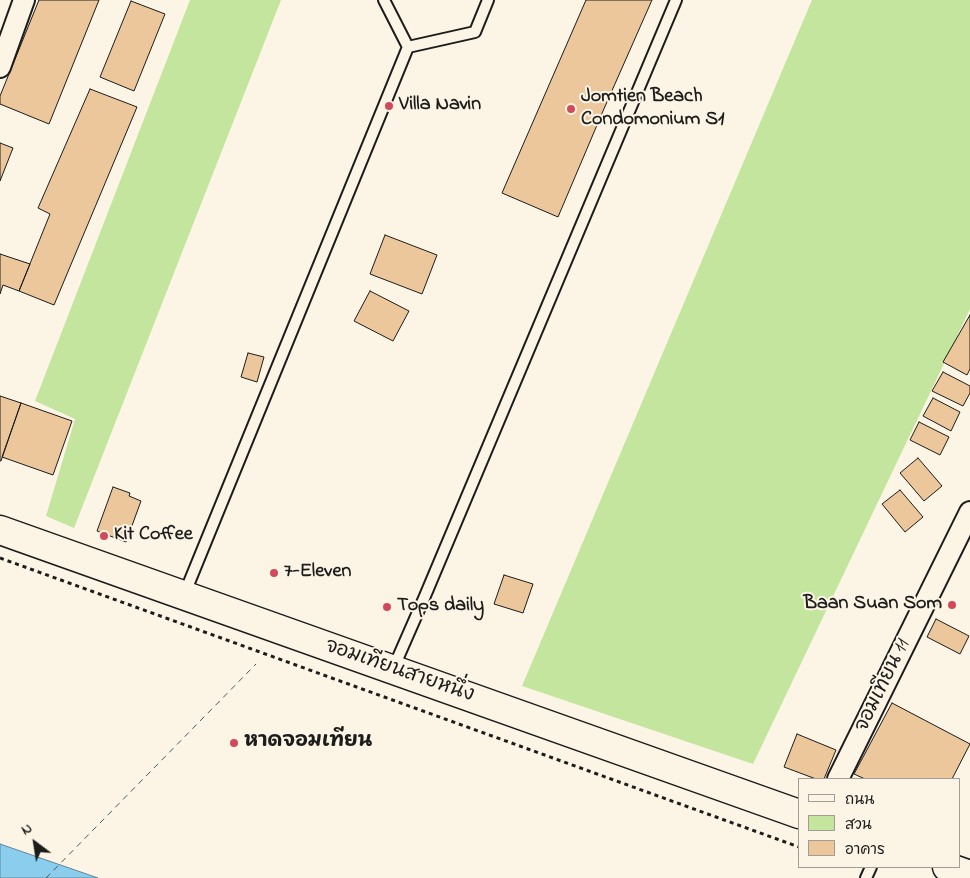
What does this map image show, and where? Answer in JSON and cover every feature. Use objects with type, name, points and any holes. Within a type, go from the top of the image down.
[{"type":"street","points":[[0,67],[24,0]]},
{"type":"street","name":"จอมเทียน 11","points":[[838,778],[970,512]]},
{"type":"street","name":"จอมเทียนสายหนึ่ง","points":[[0,530],[798,814]]},
{"type":"street","points":[[950,868],[970,875]]},
{"type":"lane","points":[[183,596],[408,47],[384,0]]},
{"type":"lane","points":[[408,47],[475,32],[488,0]]},
{"type":"lane","points":[[393,670],[426,596],[676,0]]},
{"type":"path","points":[[0,558],[798,848]]},
{"type":"green space","points":[[190,0],[281,0],[74,528],[46,516],[75,419],[35,401]]},
{"type":"green space","points":[[812,0],[970,0],[970,309],[753,764],[522,686]]},
{"type":"water","points":[[0,844],[98,878],[0,878]]},
{"type":"building","points":[[39,0],[99,0],[49,124],[0,104],[0,96]]},
{"type":"building","name":"Jomtien Beach Condomonium S1","points":[[586,0],[652,0],[558,217],[502,193]]},
{"type":"building","points":[[131,1],[165,14],[134,91],[100,77]]},
{"type":"building","points":[[90,89],[137,107],[54,305],[19,291],[50,214],[38,208]]},
{"type":"building","points":[[0,143],[13,148],[0,181]]},
{"type":"building","points":[[385,235],[437,255],[422,294],[370,274]]},
{"type":"building","points":[[0,254],[30,264],[19,291],[3,285],[0,294]]},
{"type":"building","points":[[370,291],[409,311],[393,341],[354,321]]},
{"type":"building","points":[[970,315],[970,369],[967,375],[943,362]]},
{"type":"building","points":[[248,353],[264,357],[257,382],[241,377]]},
{"type":"building","points":[[943,372],[970,386],[970,393],[963,406],[932,391]]},
{"type":"building","points":[[0,396],[21,403],[1,461],[0,461]]},
{"type":"building","points":[[933,398],[960,412],[951,431],[923,416]]},
{"type":"building","points":[[21,403],[72,421],[53,475],[2,457]]},
{"type":"building","points":[[919,422],[949,437],[940,455],[910,440]]},
{"type":"building","points":[[918,458],[942,486],[924,501],[900,473]]},
{"type":"building","points":[[113,487],[130,493],[129,496],[141,501],[126,542],[97,531]]},
{"type":"building","points":[[900,490],[923,517],[905,532],[882,504]]},
{"type":"building","points":[[504,575],[533,584],[523,613],[494,604]]},
{"type":"building","points":[[936,619],[969,636],[960,654],[927,637]]},
{"type":"building","points":[[892,703],[970,744],[953,778],[863,778],[854,774]]},
{"type":"building","points":[[797,734],[836,750],[824,778],[813,778],[784,767]]},
{"type":"ferry route","points":[[46,878],[256,664]]},
{"type":"place","name":"Villa Navin","points":[[389,106]]},
{"type":"place","name":"Jomtien Beach Condomonium S1","points":[[571,109]]},
{"type":"place","name":"Kit Coffee","points":[[104,536]]},
{"type":"place","name":"7-Eleven","points":[[274,573]]},
{"type":"place","name":"Baan Suan Som","points":[[952,605]]},
{"type":"place","name":"Tops daily","points":[[387,607]]},
{"type":"place","name":"หาดจอมเทียน","points":[[234,743]]}]
